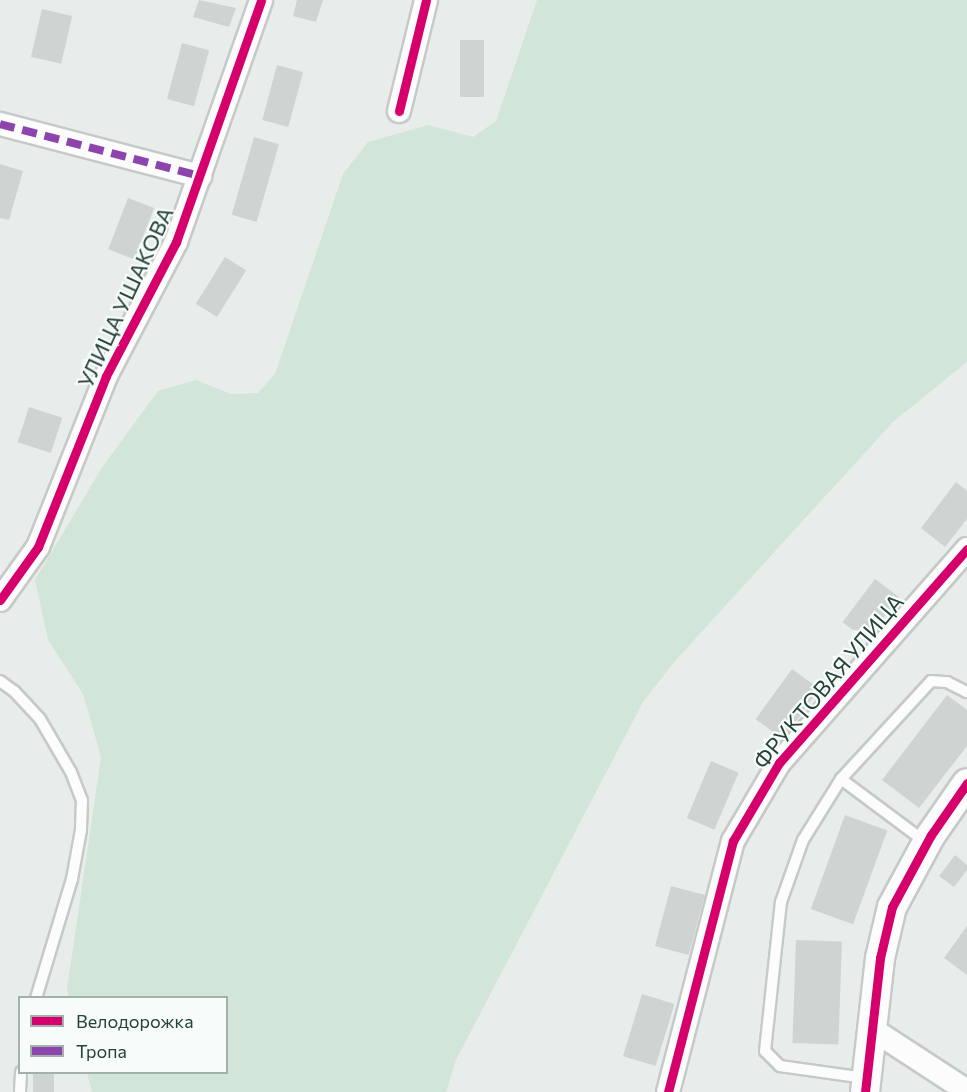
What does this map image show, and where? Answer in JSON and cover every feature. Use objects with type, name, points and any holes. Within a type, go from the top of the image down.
[{"type":"street","name":"УЛИЦА УШАКОВА","points":[[0,600],[38,547],[106,376],[176,242],[261,0]]},
{"type":"street","points":[[399,111],[426,0]]},
{"type":"street","points":[[0,124],[200,177]]},
{"type":"street","name":"ФРУКТОВАЯ УЛИЦА","points":[[668,1092],[733,841],[778,763],[967,549]]},
{"type":"street","points":[[866,1085],[880,958],[892,907],[927,843],[967,783]]},
{"type":"street","points":[[872,1029],[967,1091]]},
{"type":"lane","points":[[0,681],[14,691],[40,719],[70,772],[82,800],[81,830],[72,879],[37,996]]},
{"type":"lane","points":[[866,1085],[780,1066],[765,1051],[781,902],[803,840],[842,779],[931,681],[947,682],[967,692]]},
{"type":"lane","points":[[842,779],[927,843]]},
{"type":"lane","points":[[20,1092],[21,1074]]},
{"type":"green space","points":[[537,0],[967,0],[967,362],[893,422],[675,661],[643,702],[456,1060],[446,1092],[92,1092],[87,1074],[228,1074],[228,996],[69,996],[67,989],[101,757],[83,694],[48,640],[35,580],[103,466],[158,391],[196,380],[231,394],[258,393],[275,374],[343,174],[368,142],[428,125],[473,137],[496,121]]},
{"type":"building","points":[[199,0],[236,8],[229,27],[193,17]]},
{"type":"building","points":[[297,0],[323,0],[316,22],[293,16]]},
{"type":"building","points":[[42,9],[72,16],[61,64],[31,57]]},
{"type":"building","points":[[460,40],[484,40],[484,97],[460,97]]},
{"type":"building","points":[[182,43],[209,50],[194,106],[167,99]]},
{"type":"building","points":[[277,65],[303,72],[288,127],[262,120]]},
{"type":"building","points":[[254,137],[279,144],[257,222],[232,215]]},
{"type":"building","points":[[0,164],[23,171],[9,220],[0,218]]},
{"type":"building","points":[[128,198],[154,208],[134,259],[108,249]]},
{"type":"building","points":[[225,257],[246,270],[217,317],[196,304]]},
{"type":"building","points":[[29,407],[62,418],[51,453],[18,442]]},
{"type":"building","points":[[956,482],[967,491],[967,519],[945,547],[921,528]]},
{"type":"building","points":[[875,579],[899,597],[866,640],[843,622]]},
{"type":"building","points":[[792,669],[820,689],[783,739],[756,719]]},
{"type":"building","points":[[947,695],[967,710],[967,746],[919,808],[882,780]]},
{"type":"building","points":[[711,761],[739,773],[714,830],[687,818]]},
{"type":"building","points":[[845,815],[887,830],[853,924],[811,909]]},
{"type":"building","points":[[955,855],[967,865],[967,870],[954,887],[939,876]]},
{"type":"building","points":[[671,886],[705,895],[689,955],[655,946]]},
{"type":"building","points":[[967,926],[967,975],[944,958]]},
{"type":"building","points":[[796,940],[842,942],[838,1045],[792,1043]]},
{"type":"building","points":[[642,994],[675,1004],[656,1066],[623,1056]]},
{"type":"building","points":[[33,1074],[54,1074],[54,1092],[33,1092]]},
{"type":"marked path","points":[[0,124],[200,176]]},
{"type":"cycle path","points":[[0,600],[38,547],[106,376],[176,242],[261,0]]},
{"type":"cycle path","points":[[399,111],[426,0]]},
{"type":"cycle path","points":[[668,1092],[733,841],[779,763],[967,549]]},
{"type":"cycle path","points":[[865,1092],[880,958],[892,907],[931,835],[967,783]]}]
